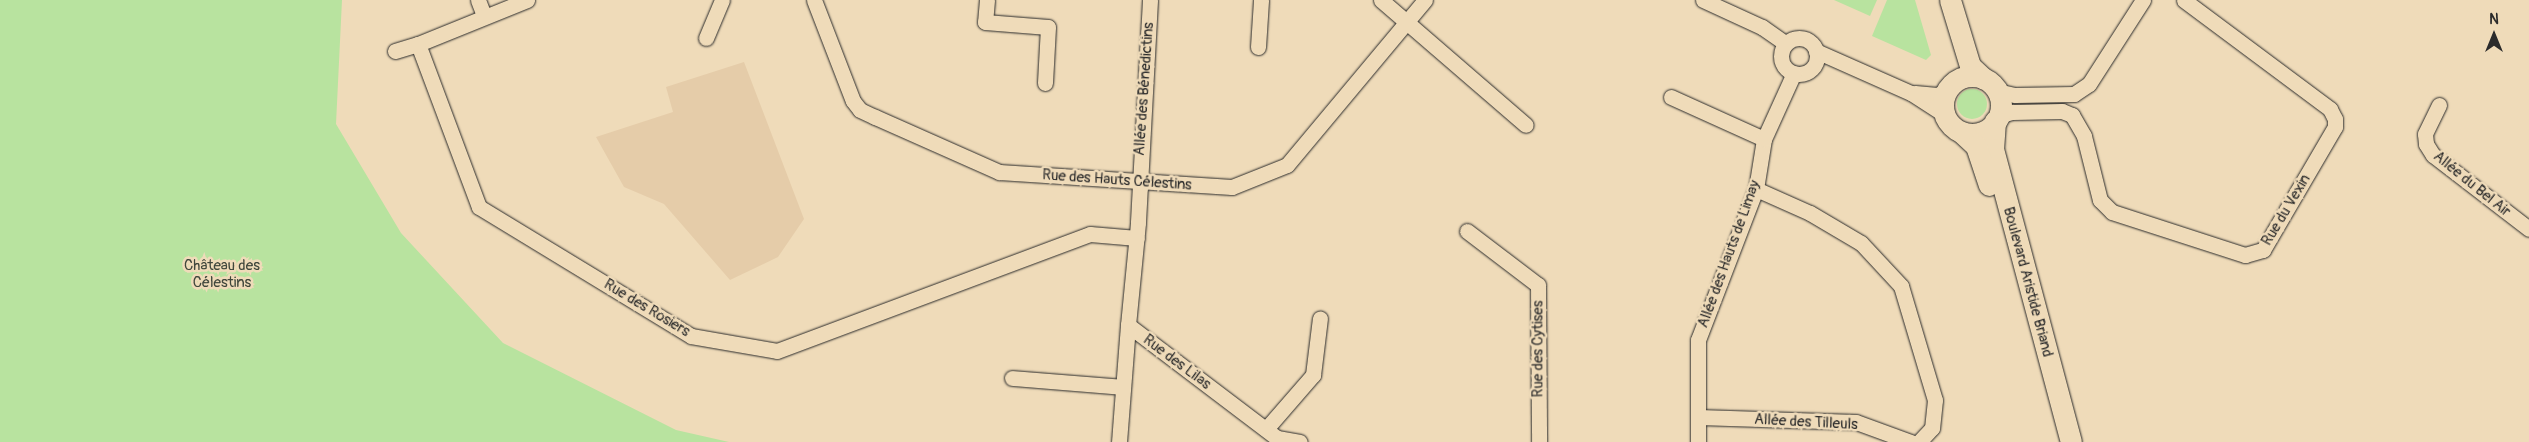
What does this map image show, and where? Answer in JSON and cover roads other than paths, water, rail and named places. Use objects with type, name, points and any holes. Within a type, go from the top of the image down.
[{"type":"main road","points":[[1940,0],[1954,65],[1945,115],[1950,124],[1961,132],[1980,133],[1997,119],[2000,103],[1990,84],[1970,66],[1950,0]]},
{"type":"main road","points":[[1949,87],[1963,77],[1990,84]]},
{"type":"main road","name":"Boulevard Aristide Briand","points":[[1997,119],[1993,149],[2071,442]]},
{"type":"main road","name":"Boulevard Aristide Briand","points":[[1961,132],[1974,142],[1979,153],[2062,442]]},
{"type":"street","points":[[478,0],[484,16]]},
{"type":"street","points":[[394,51],[418,44],[526,0]]},
{"type":"street","points":[[706,38],[722,0]]},
{"type":"street","name":"Rue des Hauts Célestins","points":[[814,0],[853,101],[860,110],[999,172],[1232,187],[1282,168],[1425,0]]},
{"type":"street","points":[[986,0],[985,22],[1048,27],[1045,83]]},
{"type":"street","name":"Allée des Bénedictins","points":[[1137,238],[1138,181],[1150,0]]},
{"type":"street","points":[[1258,47],[1261,0]]},
{"type":"street","points":[[1381,0],[1526,126]]},
{"type":"street","points":[[1703,0],[1762,27],[1786,44]]},
{"type":"street","points":[[1990,84],[2016,95],[2074,94],[2089,84],[2143,0]]},
{"type":"street","name":"Rue du Vexin","points":[[1997,119],[2012,112],[2062,111],[2072,115],[2084,136],[2100,200],[2112,212],[2245,255],[2263,250],[2335,127],[2335,119],[2330,109],[2184,0]]},
{"type":"street","points":[[1786,44],[1800,38],[1810,42],[1816,51],[1911,93],[1945,115]]},
{"type":"street","name":"Rue des Rosiers","points":[[418,44],[479,207],[692,336],[777,351],[1090,234],[1137,238]]},
{"type":"street","points":[[1786,44],[1782,61],[1794,73],[1809,70],[1816,62],[1816,51]]},
{"type":"street","name":"Allée des Hauts de Limay","points":[[1698,442],[1698,340],[1756,189],[1764,139],[1794,73]]},
{"type":"street","points":[[1911,93],[1932,96],[1949,87]]},
{"type":"street","points":[[1671,97],[1764,139]]},
{"type":"street","name":"Allée du Bel Air","points":[[2440,105],[2425,134],[2426,144],[2433,155],[2529,229]]},
{"type":"street","points":[[1756,189],[1810,213],[1861,243],[1901,286],[1935,400],[1932,428],[1919,442]]},
{"type":"street","name":"Rue des Cytises","points":[[1467,231],[1538,285],[1539,442]]},
{"type":"street","name":"Rue des Lilas","points":[[1137,238],[1128,325],[1277,438],[1300,442]]},
{"type":"street","points":[[1266,430],[1313,375],[1320,318]]},
{"type":"street","points":[[1119,442],[1128,325]]},
{"type":"street","points":[[1012,378],[1123,387]]},
{"type":"street","name":"Allée des Tilleuls","points":[[1698,417],[1856,422],[1911,442]]},
{"type":"park label","name":"Château des Célestins","points":[[222,274]]}]
